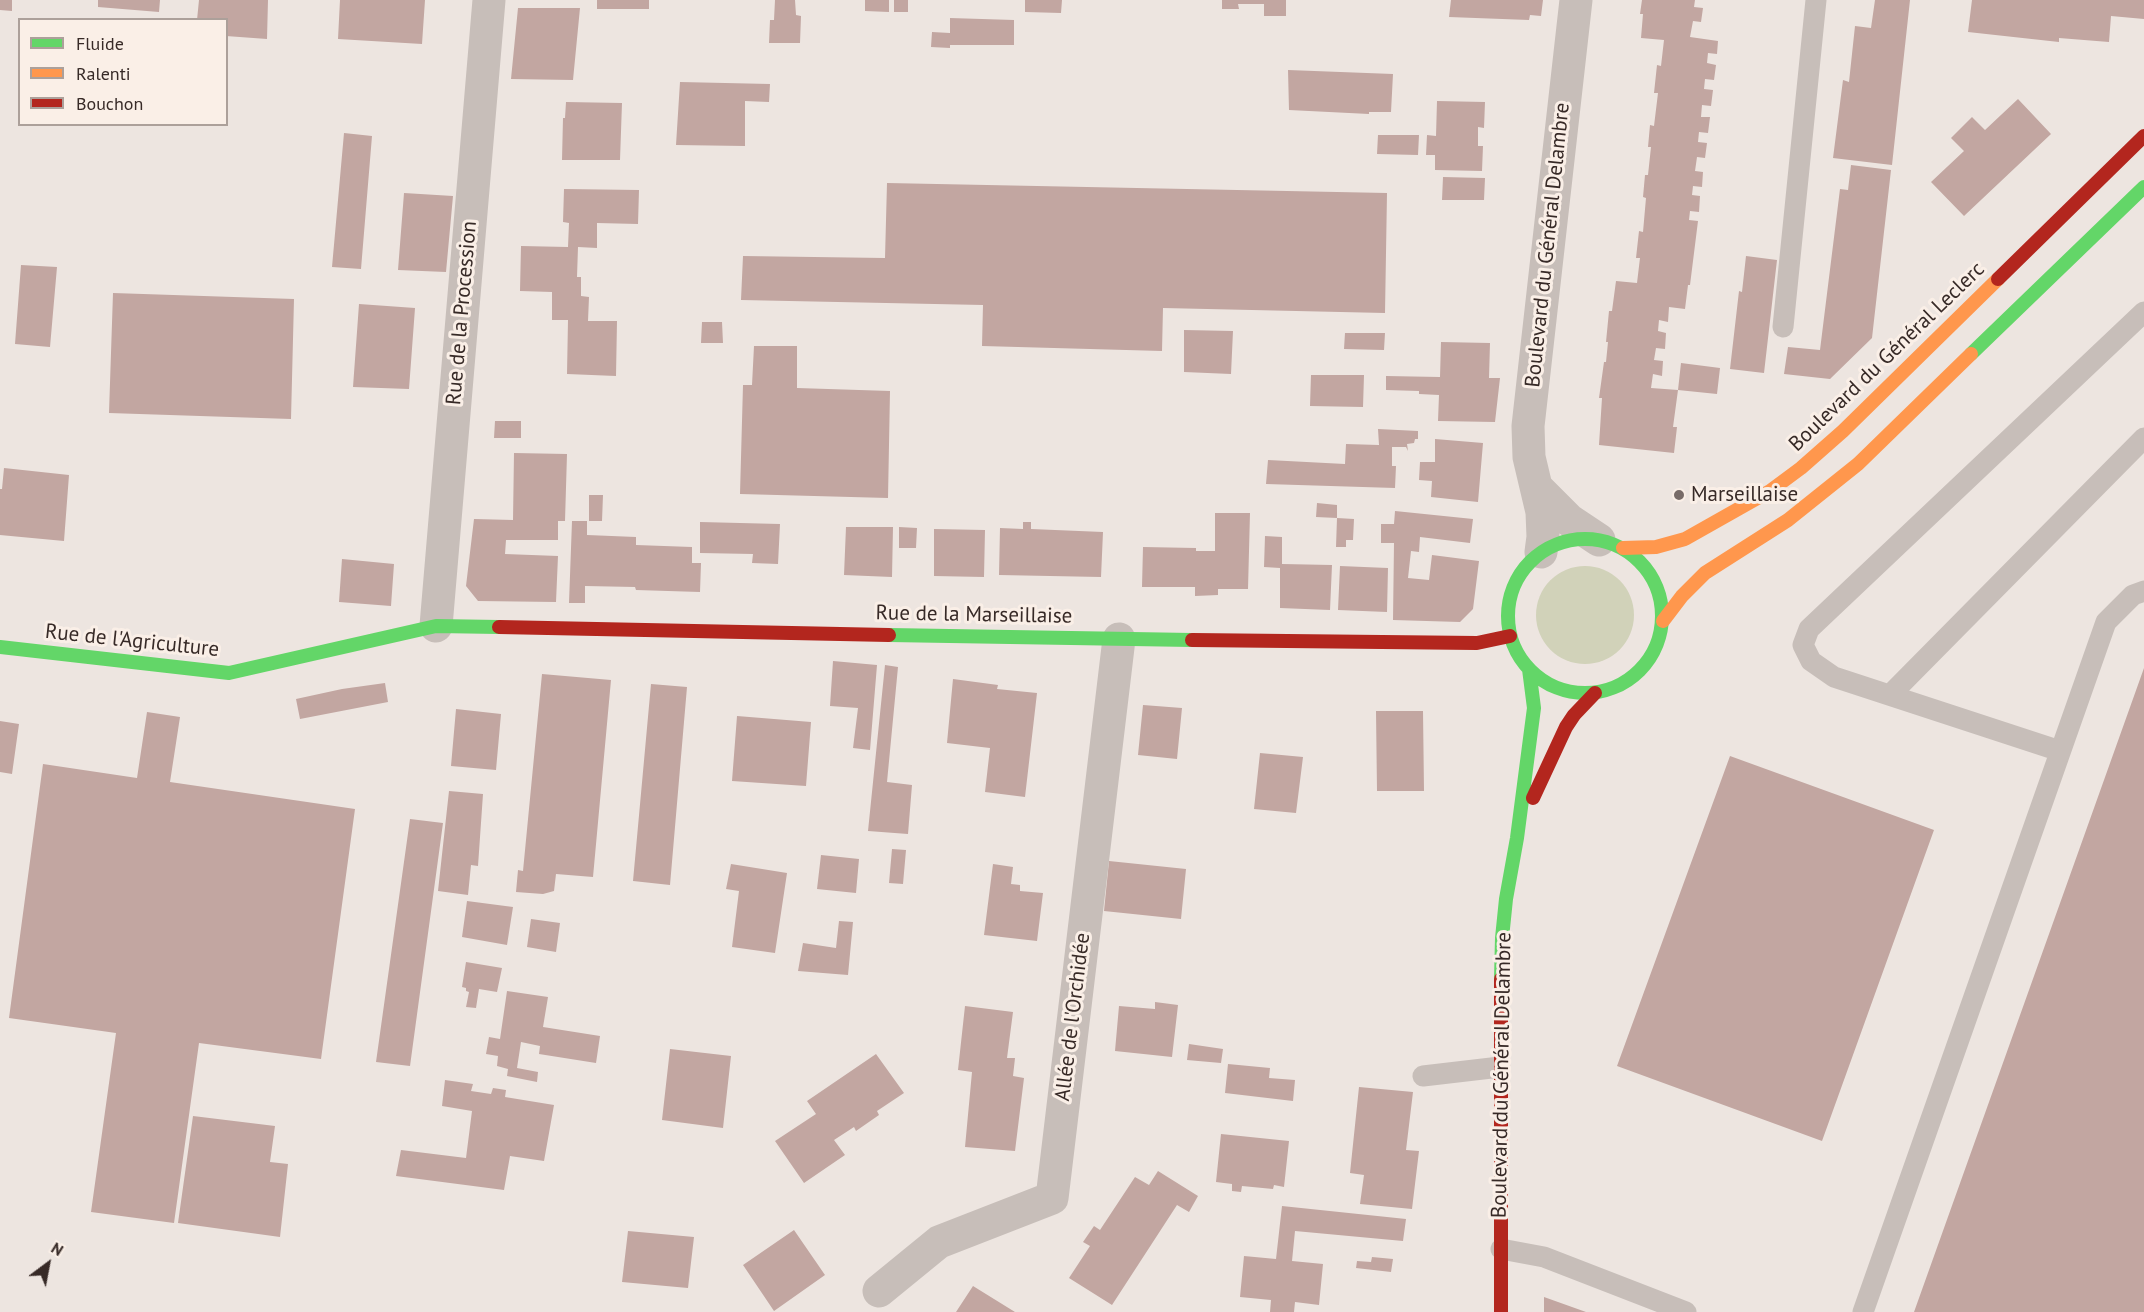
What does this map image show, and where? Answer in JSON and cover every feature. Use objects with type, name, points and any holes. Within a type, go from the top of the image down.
[{"type":"street","name":"Rue de la Procession","points":[[435,626],[489,0]]},
{"type":"street","name":"Boulevard du Général Delambre","points":[[1541,552],[1543,523],[1538,489],[1529,457],[1528,426],[1576,0]]},
{"type":"street","name":"Boulevard du Général Leclerc","points":[[1611,544],[1656,547],[1684,538],[1770,491],[1801,468],[1843,431],[2144,136]]},
{"type":"street","points":[[1663,621],[1682,596],[1705,573],[1788,520],[1858,464],[2144,187]]},
{"type":"street","name":"Boulevard du Général Delambre","points":[[1538,489],[1569,520],[1611,544]]},
{"type":"street","points":[[1569,541],[1611,544],[1634,557],[1653,579],[1662,606],[1663,621],[1656,648],[1641,670],[1627,682],[1612,689],[1579,694],[1563,690],[1535,676],[1516,651],[1510,636],[1508,617],[1510,599],[1516,581],[1527,565],[1541,552],[1569,541]]},
{"type":"street","name":"Rue de la Marseillaise","points":[[435,626],[1119,639],[1477,643],[1510,636]]},
{"type":"street","name":"Rue de l'Agriculture","points":[[0,647],[229,673],[435,626]]},
{"type":"street","name":"Allée de l'Orchidée","points":[[879,1291],[939,1242],[1052,1198],[1119,639]]},
{"type":"street","name":"Boulevard du Général Delambre","points":[[1501,1312],[1502,938],[1534,708],[1529,669]]},
{"type":"street","name":"Boulevard du Général Delambre","points":[[1517,838],[1559,741],[1574,715],[1594,693]]},
{"type":"lane","points":[[1783,327],[1816,0]]},
{"type":"lane","points":[[2060,752],[1834,677],[1811,661],[1803,645],[1809,629],[2144,312]]},
{"type":"lane","points":[[1890,695],[2144,438]]},
{"type":"lane","points":[[1863,1312],[2106,622],[2133,595],[2144,591]]},
{"type":"lane","points":[[1423,1076],[1500,1067]]},
{"type":"lane","points":[[1501,1249],[1544,1257],[1686,1312]]},
{"type":"green space","points":[[1585,566],[1604,570],[1620,580],[1630,596],[1634,615],[1630,634],[1620,650],[1604,660],[1585,664],[1566,660],[1550,650],[1540,634],[1536,615],[1540,596],[1550,580],[1566,570]]},
{"type":"building","points":[[0,0],[12,0],[12,11],[0,10]]},
{"type":"building","points":[[98,0],[160,0],[159,12],[98,7]]},
{"type":"building","points":[[199,0],[268,0],[267,39],[228,36],[228,18],[197,18]]},
{"type":"building","points":[[340,0],[425,0],[422,44],[338,39]]},
{"type":"building","points":[[597,0],[649,0],[649,9],[597,9]]},
{"type":"building","points":[[775,0],[795,0],[796,15],[801,16],[800,43],[769,43],[770,20],[774,20]]},
{"type":"building","points":[[865,0],[889,0],[889,12],[865,11]]},
{"type":"building","points":[[894,0],[908,0],[908,12],[894,12]]},
{"type":"building","points":[[1025,0],[1062,0],[1061,13],[1025,12]]},
{"type":"building","points":[[1222,0],[1286,0],[1286,16],[1264,16],[1264,4],[1238,4],[1239,9],[1222,9]]},
{"type":"building","points":[[1451,0],[1543,0],[1541,16],[1530,15],[1529,20],[1449,17]]},
{"type":"building","points":[[1642,0],[1695,0],[1694,7],[1703,8],[1701,22],[1693,21],[1690,37],[1718,41],[1717,54],[1708,53],[1707,63],[1716,65],[1714,80],[1705,79],[1704,89],[1713,90],[1711,106],[1702,105],[1701,117],[1710,117],[1708,133],[1699,132],[1698,142],[1707,143],[1705,158],[1697,157],[1695,171],[1703,172],[1702,187],[1693,186],[1692,195],[1700,196],[1699,212],[1690,211],[1689,220],[1698,221],[1690,285],[1688,285],[1685,309],[1669,307],[1668,322],[1659,320],[1658,331],[1666,333],[1665,349],[1656,348],[1654,360],[1663,361],[1662,376],[1653,374],[1651,388],[1678,390],[1673,427],[1677,427],[1674,453],[1599,445],[1602,398],[1599,398],[1604,362],[1606,362],[1609,311],[1612,311],[1616,281],[1637,283],[1640,258],[1636,258],[1639,231],[1643,232],[1646,198],[1643,197],[1645,175],[1648,175],[1651,147],[1648,147],[1650,125],[1654,126],[1658,93],[1654,93],[1657,65],[1661,66],[1664,40],[1641,38]]},
{"type":"building","points":[[1875,0],[1910,0],[1892,165],[1833,158],[1843,80],[1849,82],[1855,26],[1871,28]]},
{"type":"building","points":[[1972,0],[2144,0],[2144,19],[2111,16],[2109,42],[2059,38],[2059,42],[1968,32]]},
{"type":"building","points":[[518,8],[580,8],[573,80],[511,79]]},
{"type":"building","points":[[950,18],[1014,20],[1014,45],[931,47],[932,32],[950,33]]},
{"type":"building","points":[[1288,70],[1393,74],[1391,112],[1369,112],[1369,114],[1289,110]]},
{"type":"building","points":[[680,82],[770,84],[769,102],[745,101],[745,146],[676,145]]},
{"type":"building","points":[[2018,99],[2051,134],[1964,216],[1931,182],[1964,151],[1951,138],[1972,117],[1985,130]]},
{"type":"building","points":[[1437,101],[1485,102],[1484,128],[1478,127],[1478,146],[1483,146],[1482,171],[1435,170],[1435,155],[1426,155],[1427,135],[1436,136]]},
{"type":"building","points":[[566,102],[622,103],[620,160],[562,160],[563,118],[565,118]]},
{"type":"building","points":[[344,133],[372,136],[361,269],[332,267]]},
{"type":"building","points":[[1378,135],[1419,135],[1418,155],[1377,154]]},
{"type":"building","points":[[1851,165],[1891,170],[1872,338],[1830,379],[1784,374],[1788,347],[1820,350],[1840,189],[1848,190]]},
{"type":"building","points":[[1443,177],[1485,178],[1484,200],[1442,200]]},
{"type":"building","points":[[887,183],[1387,193],[1385,313],[1163,308],[1162,351],[982,346],[983,305],[741,300],[743,256],[885,258]]},
{"type":"building","points":[[564,189],[639,190],[638,224],[597,223],[597,248],[578,247],[577,277],[581,277],[581,296],[589,297],[588,321],[617,321],[616,376],[567,374],[568,320],[552,320],[552,292],[520,291],[521,246],[568,247],[569,223],[563,222]]},
{"type":"building","points":[[404,193],[453,196],[446,272],[398,270]]},
{"type":"building","points":[[1746,256],[1777,260],[1764,373],[1730,369],[1739,291],[1742,292]]},
{"type":"building","points":[[21,265],[57,267],[50,347],[15,344]]},
{"type":"building","points":[[113,293],[294,299],[291,419],[109,413]]},
{"type":"building","points":[[359,304],[415,308],[409,389],[353,387]]},
{"type":"building","points":[[702,322],[722,322],[723,343],[701,343]]},
{"type":"building","points":[[1184,330],[1233,331],[1231,374],[1184,372]]},
{"type":"building","points":[[1345,333],[1385,333],[1384,350],[1344,349]]},
{"type":"building","points":[[1441,342],[1490,343],[1489,378],[1500,378],[1495,422],[1438,421],[1439,395],[1419,394],[1419,391],[1386,390],[1386,376],[1440,377]]},
{"type":"building","points":[[754,346],[797,346],[797,388],[890,391],[888,498],[740,494],[743,385],[752,385]]},
{"type":"building","points":[[1681,363],[1720,368],[1717,394],[1678,390]]},
{"type":"building","points":[[1311,375],[1364,375],[1363,407],[1310,406]]},
{"type":"building","points":[[495,421],[521,421],[521,438],[494,438]]},
{"type":"building","points":[[1378,429],[1418,431],[1418,439],[1415,439],[1414,443],[1407,444],[1408,451],[1406,447],[1392,447],[1392,466],[1396,466],[1395,488],[1266,484],[1268,460],[1345,464],[1346,444],[1379,445]]},
{"type":"building","points":[[1435,439],[1483,443],[1478,502],[1431,497],[1432,481],[1419,480],[1420,462],[1435,462]]},
{"type":"building","points":[[514,453],[567,454],[565,521],[558,521],[558,540],[506,540],[505,554],[558,556],[556,602],[478,601],[466,586],[474,519],[513,520]]},
{"type":"building","points":[[4,468],[69,475],[64,541],[0,535],[0,489],[2,489]]},
{"type":"building","points":[[589,495],[603,495],[602,521],[589,521]]},
{"type":"building","points":[[1317,503],[1337,505],[1337,518],[1316,517]]},
{"type":"building","points":[[1395,511],[1473,519],[1470,543],[1420,537],[1419,552],[1411,551],[1408,578],[1429,580],[1432,555],[1479,561],[1473,609],[1460,622],[1393,620],[1394,543],[1381,543],[1381,524],[1394,524]]},
{"type":"building","points":[[1215,513],[1250,513],[1248,589],[1218,589],[1218,595],[1195,596],[1195,587],[1142,587],[1143,547],[1196,548],[1196,551],[1215,551]]},
{"type":"building","points":[[1337,518],[1354,519],[1353,540],[1346,540],[1346,547],[1336,547]]},
{"type":"building","points":[[572,521],[587,521],[587,535],[636,537],[636,545],[692,547],[692,563],[701,563],[700,592],[585,586],[585,603],[569,603]]},
{"type":"building","points":[[700,522],[780,524],[778,564],[752,563],[753,554],[700,553]]},
{"type":"building","points":[[1023,522],[1031,522],[1031,529],[1103,532],[1101,577],[999,575],[1000,528],[1023,529]]},
{"type":"building","points":[[846,527],[893,527],[892,577],[844,575]]},
{"type":"building","points":[[899,527],[917,528],[916,548],[899,548]]},
{"type":"building","points":[[934,529],[985,530],[984,577],[934,576]]},
{"type":"building","points":[[1265,536],[1282,537],[1282,564],[1332,565],[1330,610],[1280,608],[1280,568],[1264,567]]},
{"type":"building","points":[[342,559],[394,564],[391,606],[339,602]]},
{"type":"building","points":[[1340,566],[1388,568],[1387,612],[1338,610]]},
{"type":"building","points":[[833,661],[877,665],[870,750],[853,748],[858,708],[830,706]]},
{"type":"building","points":[[885,665],[898,667],[887,782],[912,785],[908,834],[868,831]]},
{"type":"building","points":[[2144,668],[2144,1312],[1914,1312]]},
{"type":"building","points":[[542,674],[611,680],[593,877],[556,874],[554,891],[543,894],[516,892],[518,870],[523,871]]},
{"type":"building","points":[[953,679],[998,685],[997,689],[1037,693],[1025,797],[985,792],[990,748],[947,743]]},
{"type":"building","points":[[385,683],[388,702],[300,719],[296,699]]},
{"type":"building","points":[[651,684],[687,687],[670,885],[633,881]]},
{"type":"building","points":[[1143,705],[1182,708],[1177,759],[1138,755]]},
{"type":"building","points":[[456,709],[501,714],[496,770],[451,766]]},
{"type":"building","points":[[1376,711],[1423,711],[1424,791],[1377,791]]},
{"type":"building","points":[[147,712],[180,717],[170,782],[355,809],[321,1059],[199,1043],[174,1223],[91,1212],[116,1033],[9,1018],[43,764],[137,778]]},
{"type":"building","points":[[737,716],[811,722],[806,786],[732,781]]},
{"type":"building","points":[[0,721],[19,724],[12,774],[0,772]]},
{"type":"building","points":[[1260,753],[1303,757],[1296,813],[1254,809]]},
{"type":"building","points":[[1730,756],[1934,830],[1822,1141],[1617,1066]]},
{"type":"building","points":[[449,791],[483,794],[478,866],[471,865],[468,895],[438,891]]},
{"type":"building","points":[[410,819],[443,823],[410,1066],[376,1062]]},
{"type":"building","points":[[892,849],[906,850],[903,884],[889,883]]},
{"type":"building","points":[[821,855],[859,859],[856,893],[817,889]]},
{"type":"building","points":[[1109,861],[1186,869],[1181,919],[1104,911]]},
{"type":"building","points":[[731,864],[787,873],[775,953],[732,947],[739,891],[726,889]]},
{"type":"building","points":[[993,864],[1013,867],[1011,884],[1020,885],[1020,891],[1043,893],[1037,941],[984,935]]},
{"type":"building","points":[[467,901],[513,907],[507,945],[462,937]]},
{"type":"building","points":[[531,919],[560,923],[556,952],[527,947]]},
{"type":"building","points":[[839,921],[853,922],[848,975],[798,971],[803,943],[836,948]]},
{"type":"building","points":[[466,962],[502,968],[497,992],[479,989],[476,1008],[466,1007],[469,992],[462,987]]},
{"type":"building","points":[[507,991],[548,997],[543,1027],[600,1036],[596,1063],[539,1054],[540,1046],[521,1042],[517,1068],[538,1072],[537,1082],[507,1076],[508,1069],[497,1066],[498,1056],[486,1054],[489,1037],[500,1039]]},
{"type":"building","points":[[1155,1002],[1178,1005],[1172,1057],[1115,1051],[1119,1006],[1155,1009]]},
{"type":"building","points":[[965,1006],[1013,1012],[1007,1058],[1015,1058],[1013,1076],[1024,1078],[1015,1151],[965,1147],[972,1072],[958,1070]]},
{"type":"building","points":[[1189,1044],[1223,1049],[1221,1063],[1187,1060]]},
{"type":"building","points":[[670,1049],[731,1056],[723,1128],[662,1120]]},
{"type":"building","points":[[876,1054],[904,1093],[877,1111],[879,1115],[856,1131],[854,1127],[834,1140],[845,1155],[804,1183],[775,1141],[816,1114],[807,1101]]},
{"type":"building","points":[[1228,1064],[1270,1068],[1269,1078],[1295,1080],[1293,1101],[1225,1093]]},
{"type":"building","points":[[445,1080],[473,1084],[471,1091],[491,1094],[493,1088],[506,1090],[505,1097],[554,1105],[544,1161],[510,1156],[504,1190],[396,1176],[401,1150],[466,1158],[472,1111],[442,1106]]},
{"type":"building","points":[[1359,1087],[1413,1092],[1406,1150],[1419,1151],[1412,1209],[1360,1204],[1364,1175],[1350,1173]]},
{"type":"building","points":[[193,1116],[275,1126],[270,1162],[288,1164],[280,1237],[178,1223]]},
{"type":"building","points":[[1221,1134],[1289,1141],[1284,1187],[1274,1185],[1273,1189],[1242,1186],[1241,1192],[1232,1191],[1232,1184],[1216,1182]]},
{"type":"building","points":[[1158,1171],[1198,1196],[1189,1212],[1177,1205],[1112,1305],[1069,1278],[1090,1246],[1083,1242],[1094,1226],[1100,1230],[1135,1177],[1149,1185]]},
{"type":"building","points":[[1282,1206],[1406,1219],[1403,1241],[1295,1231],[1292,1261],[1323,1264],[1319,1305],[1295,1302],[1294,1312],[1270,1312],[1271,1300],[1240,1297],[1244,1256],[1276,1259]]},
{"type":"building","points":[[794,1230],[825,1275],[774,1311],[743,1265]]},
{"type":"building","points":[[628,1231],[694,1237],[688,1288],[622,1282]]},
{"type":"building","points":[[1372,1257],[1393,1259],[1391,1272],[1356,1268],[1357,1261],[1371,1262]]},
{"type":"building","points":[[973,1286],[1015,1312],[956,1312]]},
{"type":"building","points":[[1544,1297],[1586,1312],[1544,1312]]},
{"type":"traffic: fast","points":[[1971,354],[2144,187]]},
{"type":"traffic: fast","points":[[1585,539],[1600,540],[1615,545],[1640,561],[1656,586],[1661,601],[1662,616],[1661,631],[1656,646],[1640,671],[1615,687],[1600,692],[1585,693],[1570,692],[1555,687],[1530,671],[1514,646],[1509,631],[1508,616],[1509,601],[1514,586],[1530,561],[1555,545],[1570,540],[1585,539]]},
{"type":"traffic: fast","points":[[0,647],[229,673],[436,626],[499,627]]},
{"type":"traffic: fast","points":[[889,635],[1192,640]]},
{"type":"traffic: fast","points":[[1501,979],[1506,899],[1517,838],[1534,708],[1529,669]]},
{"type":"traffic: slow","points":[[1623,548],[1656,547],[1685,539],[1770,491],[1801,468],[1843,431],[1998,279]]},
{"type":"traffic: slow","points":[[1663,621],[1682,596],[1705,573],[1788,520],[1858,464],[1971,354]]},
{"type":"traffic: jam","points":[[1998,279],[2144,136]]},
{"type":"traffic: jam","points":[[499,627],[889,635]]},
{"type":"traffic: jam","points":[[1192,640],[1477,643],[1510,636]]},
{"type":"traffic: jam","points":[[1533,798],[1566,727],[1595,693]]},
{"type":"traffic: jam","points":[[1501,979],[1501,1312]]},
{"type":"place","name":"Marseillaise","points":[[1679,495]]}]
